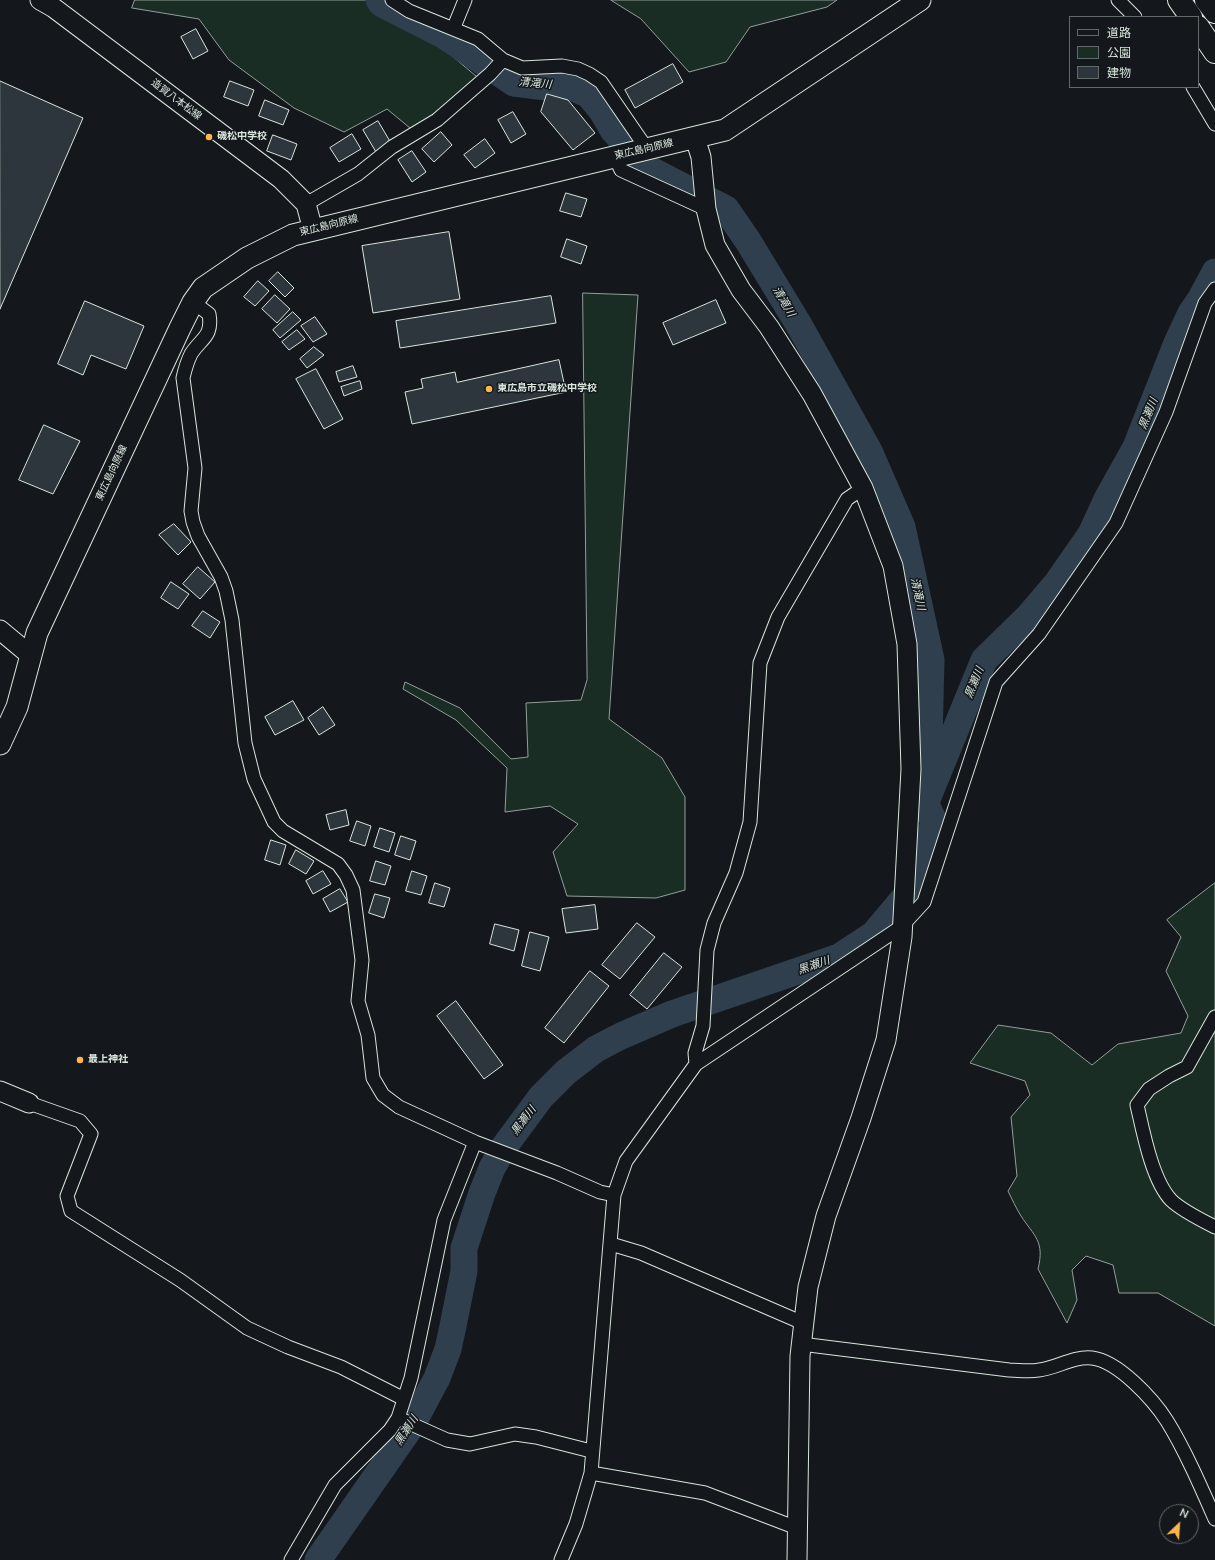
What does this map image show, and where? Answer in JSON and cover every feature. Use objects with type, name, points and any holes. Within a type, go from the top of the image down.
[{"type":"highway","points":[[1179,0],[1190,16]]},
{"type":"highway","points":[[1206,0],[1215,12]]},
{"type":"highway","points":[[1199,28],[1215,52]]},
{"type":"main road","name":"東広島向原線","points":[[0,744],[17,707],[37,633],[193,302],[203,288],[247,258],[293,235],[725,130],[920,0]]},
{"type":"street","name":"造賀八本松線","points":[[40,0],[54,8],[281,179],[295,191],[306,204],[313,230]]},
{"type":"street","points":[[392,0],[409,11],[454,27],[478,39],[502,62],[522,68],[562,66],[578,69],[589,74],[601,82],[648,149]]},
{"type":"street","points":[[454,27],[465,0]]},
{"type":"street","points":[[1118,0],[1134,16]]},
{"type":"street","points":[[306,204],[358,174],[392,147],[437,120],[502,62]]},
{"type":"street","points":[[1194,88],[1215,124]]},
{"type":"street","points":[[695,138],[701,157],[706,209],[715,246],[741,290],[769,327],[812,394],[863,488],[893,566],[907,644],[911,770],[902,937],[886,1040],[861,1118],[822,1229],[808,1287],[803,1323],[802,1344],[797,1560]]},
{"type":"street","points":[[619,156],[621,170],[706,209]]},
{"type":"street","points":[[561,1560],[576,1524],[591,1473],[591,1451],[605,1290],[611,1244],[614,1194],[626,1161],[696,1064],[902,926],[924,902],[996,682],[1038,634],[1116,523],[1166,412],[1205,303],[1215,289]]},
{"type":"street","points":[[193,302],[209,314],[211,324],[207,336],[198,345],[185,365],[183,378],[196,468],[191,511],[198,536],[221,578],[226,591],[232,620],[245,743],[254,779],[274,822],[282,831],[325,854],[338,864],[346,875],[353,890],[362,960],[358,1001],[368,1035],[373,1078],[383,1096],[399,1107],[510,1156],[557,1173],[600,1192],[614,1194]]},
{"type":"street","points":[[696,1064],[695,1053],[703,1026],[706,950],[712,930],[736,873],[750,822],[760,663],[778,617],[847,499],[863,488]]},
{"type":"street","points":[[0,630],[30,655]]},
{"type":"street","points":[[1215,1016],[1187,1067],[1168,1076],[1149,1089],[1137,1105],[1146,1143],[1163,1191],[1172,1201],[1215,1227]]},
{"type":"street","points":[[0,1091],[80,1121],[91,1134],[67,1196],[71,1211],[180,1280],[247,1328],[288,1347],[341,1368],[404,1399]]},
{"type":"street","points":[[291,1560],[335,1486],[390,1430],[398,1418],[411,1378],[444,1220],[479,1143]]},
{"type":"street","points":[[611,1244],[641,1253],[803,1323]]},
{"type":"street","points":[[802,1344],[1008,1370],[1039,1370],[1070,1360],[1092,1358],[1112,1364],[1142,1391],[1166,1421],[1202,1488],[1215,1519]]},
{"type":"street","points":[[398,1418],[426,1432],[447,1440],[470,1444],[515,1434],[536,1437],[591,1451]]},
{"type":"street","points":[[591,1473],[705,1493],[797,1528]]},
{"type":"green space","points":[[135,0],[385,0],[482,81],[416,133],[387,109],[344,132],[294,108],[229,60],[199,19],[132,8]]},
{"type":"green space","points":[[611,0],[837,0],[827,7],[750,27],[726,62],[689,72],[641,19]]},
{"type":"green space","points":[[583,293],[638,295],[609,719],[662,758],[685,797],[685,890],[656,898],[567,896],[553,852],[578,824],[550,806],[505,812],[507,768],[456,720],[403,689],[405,682],[460,708],[511,759],[528,757],[526,703],[581,700],[587,680]]},
{"type":"green space","points":[[1215,883],[1215,1326],[1158,1293],[1119,1293],[1113,1265],[1086,1256],[1072,1270],[1077,1300],[1067,1323],[1038,1269],[1040,1252],[1037,1240],[1019,1213],[1008,1191],[1017,1176],[1011,1117],[1030,1095],[1025,1081],[970,1063],[998,1025],[1051,1033],[1092,1065],[1118,1044],[1181,1033],[1188,1016],[1166,971],[1181,937],[1167,920]]},
{"type":"building","points":[[196,29],[208,51],[193,59],[181,37]]},
{"type":"building","points":[[673,64],[683,82],[635,108],[625,90]]},
{"type":"building","points":[[0,81],[83,118],[0,309]]},
{"type":"building","points":[[230,81],[254,90],[248,106],[224,97]]},
{"type":"building","points":[[547,94],[568,100],[595,133],[573,150],[541,112]]},
{"type":"building","points":[[265,100],[289,110],[283,125],[259,116]]},
{"type":"building","points":[[513,112],[526,134],[511,143],[498,120]]},
{"type":"building","points":[[378,121],[391,143],[376,152],[363,130]]},
{"type":"building","points":[[441,132],[452,145],[434,162],[422,149]]},
{"type":"building","points":[[352,134],[361,149],[339,162],[330,148]]},
{"type":"building","points":[[273,135],[297,144],[291,160],[267,151]]},
{"type":"building","points":[[485,139],[495,153],[475,168],[464,155]]},
{"type":"building","points":[[412,151],[426,172],[412,182],[398,160]]},
{"type":"building","points":[[566,193],[587,199],[581,217],[560,211]]},
{"type":"building","points":[[449,232],[460,299],[373,313],[362,246]]},
{"type":"building","points":[[567,239],[587,246],[581,264],[561,257]]},
{"type":"building","points":[[278,272],[294,288],[285,297],[269,281]]},
{"type":"building","points":[[258,281],[269,291],[255,306],[244,297]]},
{"type":"building","points":[[275,295],[290,309],[277,323],[262,309]]},
{"type":"building","points":[[551,296],[556,323],[400,348],[396,321]]},
{"type":"building","points":[[716,300],[726,323],[673,345],[663,323]]},
{"type":"building","points":[[85,301],[144,326],[126,369],[91,355],[83,375],[58,364]]},
{"type":"building","points":[[293,312],[301,320],[280,338],[273,330]]},
{"type":"building","points":[[315,317],[327,334],[313,342],[301,326]]},
{"type":"building","points":[[297,330],[305,339],[289,350],[282,342]]},
{"type":"building","points":[[314,347],[324,355],[307,368],[300,359]]},
{"type":"building","points":[[559,360],[566,392],[412,424],[405,392],[423,388],[421,379],[455,372],[457,382]]},
{"type":"building","points":[[353,366],[357,377],[339,382],[336,372]]},
{"type":"building","points":[[316,369],[343,419],[324,429],[296,379]]},
{"type":"building","points":[[360,381],[362,389],[344,396],[341,387]]},
{"type":"building","points":[[44,425],[80,441],[53,494],[19,480]]},
{"type":"building","points":[[174,524],[191,542],[178,555],[159,535]]},
{"type":"building","points":[[198,567],[215,582],[200,599],[183,584]]},
{"type":"building","points":[[171,582],[189,594],[178,609],[161,598]]},
{"type":"building","points":[[203,611],[220,622],[210,638],[192,626]]},
{"type":"building","points":[[293,701],[304,720],[275,735],[265,717]]},
{"type":"building","points":[[323,707],[335,725],[319,735],[308,718]]},
{"type":"building","points":[[346,810],[349,825],[330,830],[326,815]]},
{"type":"building","points":[[357,821],[371,826],[365,846],[350,841]]},
{"type":"building","points":[[380,828],[395,833],[389,852],[374,847]]},
{"type":"building","points":[[401,836],[416,841],[410,860],[395,855]]},
{"type":"building","points":[[271,840],[286,845],[280,865],[265,860]]},
{"type":"building","points":[[296,850],[314,861],[306,874],[289,864]]},
{"type":"building","points":[[376,861],[391,866],[385,885],[370,881]]},
{"type":"building","points":[[323,871],[331,884],[313,894],[306,881]]},
{"type":"building","points":[[412,871],[427,876],[421,895],[406,891]]},
{"type":"building","points":[[435,883],[450,888],[444,907],[429,903]]},
{"type":"building","points":[[340,889],[348,902],[330,912],[323,899]]},
{"type":"building","points":[[375,894],[390,898],[384,918],[369,913]]},
{"type":"building","points":[[595,905],[598,929],[566,933],[562,909]]},
{"type":"building","points":[[637,923],[655,937],[620,979],[602,965]]},
{"type":"building","points":[[495,924],[519,930],[514,951],[490,944]]},
{"type":"building","points":[[530,932],[549,937],[540,971],[522,966]]},
{"type":"building","points":[[664,953],[682,967],[647,1009],[630,995]]},
{"type":"building","points":[[590,971],[609,986],[564,1043],[545,1028]]},
{"type":"building","points":[[456,1001],[503,1065],[484,1079],[437,1016]]},
{"type":"waterway","name":"清滝川","points":[[379,0],[382,4],[445,36],[514,83],[546,87],[570,86],[589,95],[602,111],[613,130],[647,168],[726,209],[748,241],[799,325],[869,451],[902,527],[931,660],[928,780]]},
{"type":"waterway","name":"黒瀬川","points":[[318,1560],[412,1425],[437,1378],[448,1349],[453,1326],[464,1271],[464,1248],[482,1193],[492,1168],[504,1147],[541,1097],[566,1072],[596,1049],[621,1036],[672,1014],[839,957],[874,934],[910,891],[923,863],[934,822],[926,804],[928,797],[984,660],[1028,617],[1057,583],[1091,534],[1107,499],[1136,447],[1177,343],[1191,313],[1215,272]]},
{"type":"place","name":"磯松中学校","points":[[209,137]]},
{"type":"place","name":"東広島市立磯松中学校","points":[[489,389]]},
{"type":"place","name":"最上神社","points":[[80,1060]]}]
